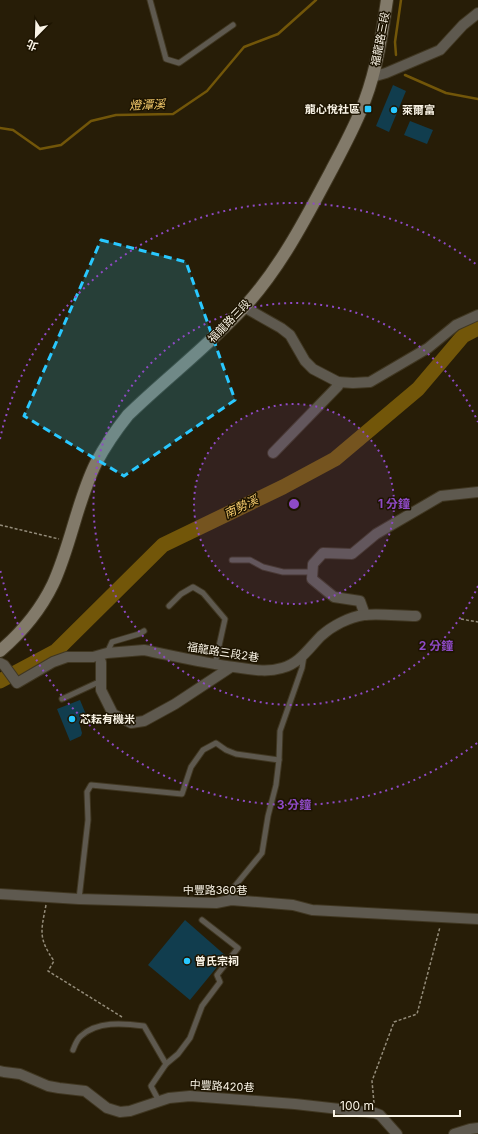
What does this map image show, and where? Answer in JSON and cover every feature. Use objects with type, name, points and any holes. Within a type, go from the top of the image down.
[{"type":"main road","name":"福龍路三段","points":[[0,651],[9,643],[31,617],[53,584],[87,485],[96,464],[116,429],[133,410],[216,336],[244,307],[276,265],[303,221],[347,139],[365,101],[380,43],[387,0]]},
{"type":"street","points":[[372,77],[386,73],[440,50],[463,25],[478,13]]},
{"type":"street","points":[[244,307],[281,328],[290,335],[305,360],[314,369],[338,382],[353,383],[370,382],[428,348],[456,325],[478,315]]},
{"type":"street","points":[[273,453],[338,386],[338,382]]},
{"type":"street","points":[[365,615],[360,601],[334,597],[312,579],[313,564],[323,553],[352,554],[376,534],[441,496],[478,492]]},
{"type":"street","name":"福龍路三段2巷","points":[[2,664],[17,683],[53,662],[67,657],[93,657],[144,650],[231,667],[264,671],[274,670],[284,668],[304,655],[322,635],[349,619],[365,615],[416,616]]},
{"type":"street","points":[[101,662],[102,690],[113,714],[131,723],[144,721],[175,704],[231,667]]},
{"type":"street","name":"中豐路360巷","points":[[0,894],[78,900],[216,903],[231,900],[293,905],[312,910],[478,918]]},
{"type":"street","name":"中豐路420巷","points":[[0,1071],[20,1074],[48,1086],[85,1091],[107,1108],[114,1111],[130,1111],[169,1098],[201,1096],[375,1113]]},
{"type":"street","points":[[375,1113],[380,1115],[397,1134]]},
{"type":"street","points":[[454,1134],[478,1128]]},
{"type":"lane","points":[[150,0],[166,59],[179,63],[233,24]]},
{"type":"lane","points":[[232,560],[250,560],[263,567],[283,572],[312,572]]},
{"type":"lane","points":[[169,606],[181,594],[193,587],[200,590],[225,619],[214,664]]},
{"type":"lane","points":[[107,654],[112,642],[139,634],[144,631]]},
{"type":"lane","points":[[231,900],[229,896],[230,892],[262,853],[268,816],[276,785],[280,731],[302,668],[304,655]]},
{"type":"lane","points":[[62,699],[101,681]]},
{"type":"lane","points":[[78,900],[88,820],[87,792],[91,785],[182,794],[191,767],[203,750],[216,743],[226,750],[236,754],[279,760]]},
{"type":"lane","points":[[159,1101],[151,1086],[166,1064],[178,1054],[190,1038],[202,1006],[220,982],[217,975],[238,948],[202,920]]},
{"type":"lane","points":[[73,1050],[80,1037],[93,1028],[105,1025],[144,1026],[166,1064]]},
{"type":"path","points":[[0,525],[68,541]]},
{"type":"path","points":[[461,619],[478,622]]},
{"type":"path","points":[[47,897],[41,929],[42,940],[54,962],[48,971],[135,1025]]},
{"type":"path","points":[[375,1113],[372,1081],[394,1022],[418,1014],[442,916]]},
{"type":"highlighted area","points":[[101,240],[186,262],[235,400],[124,476],[24,416]]},
{"type":"building","points":[[393,85],[406,91],[389,132],[376,126]]},
{"type":"building","points":[[410,121],[433,130],[427,144],[404,135]]},
{"type":"building","name":"芯耘有機米","points":[[80,700],[87,717],[79,722],[82,733],[81,736],[70,741],[57,709]]},
{"type":"building","name":"曾氏宗祠","points":[[185,920],[226,956],[190,1000],[148,965]]},
{"type":"waterway","name":"燈潭溪","points":[[0,128],[13,130],[40,149],[61,145],[91,121],[116,115],[173,114],[207,91],[244,47],[278,34],[316,0]]},
{"type":"waterway","name":"燈潭溪","points":[[396,55],[395,42],[401,0]]},
{"type":"waterway","points":[[405,75],[446,93],[478,99]]},
{"type":"waterway","name":"南勢溪","points":[[0,681],[56,651],[163,545],[283,487],[335,459],[418,389],[463,336],[478,328]]},
{"type":"place","name":"龍心悅社區","points":[[368,109]]},
{"type":"place","name":"萊爾富","points":[[394,110]]},
{"type":"place","name":"芯耘有機米","points":[[72,719]]},
{"type":"place","name":"曾氏宗祠","points":[[187,961]]}]
